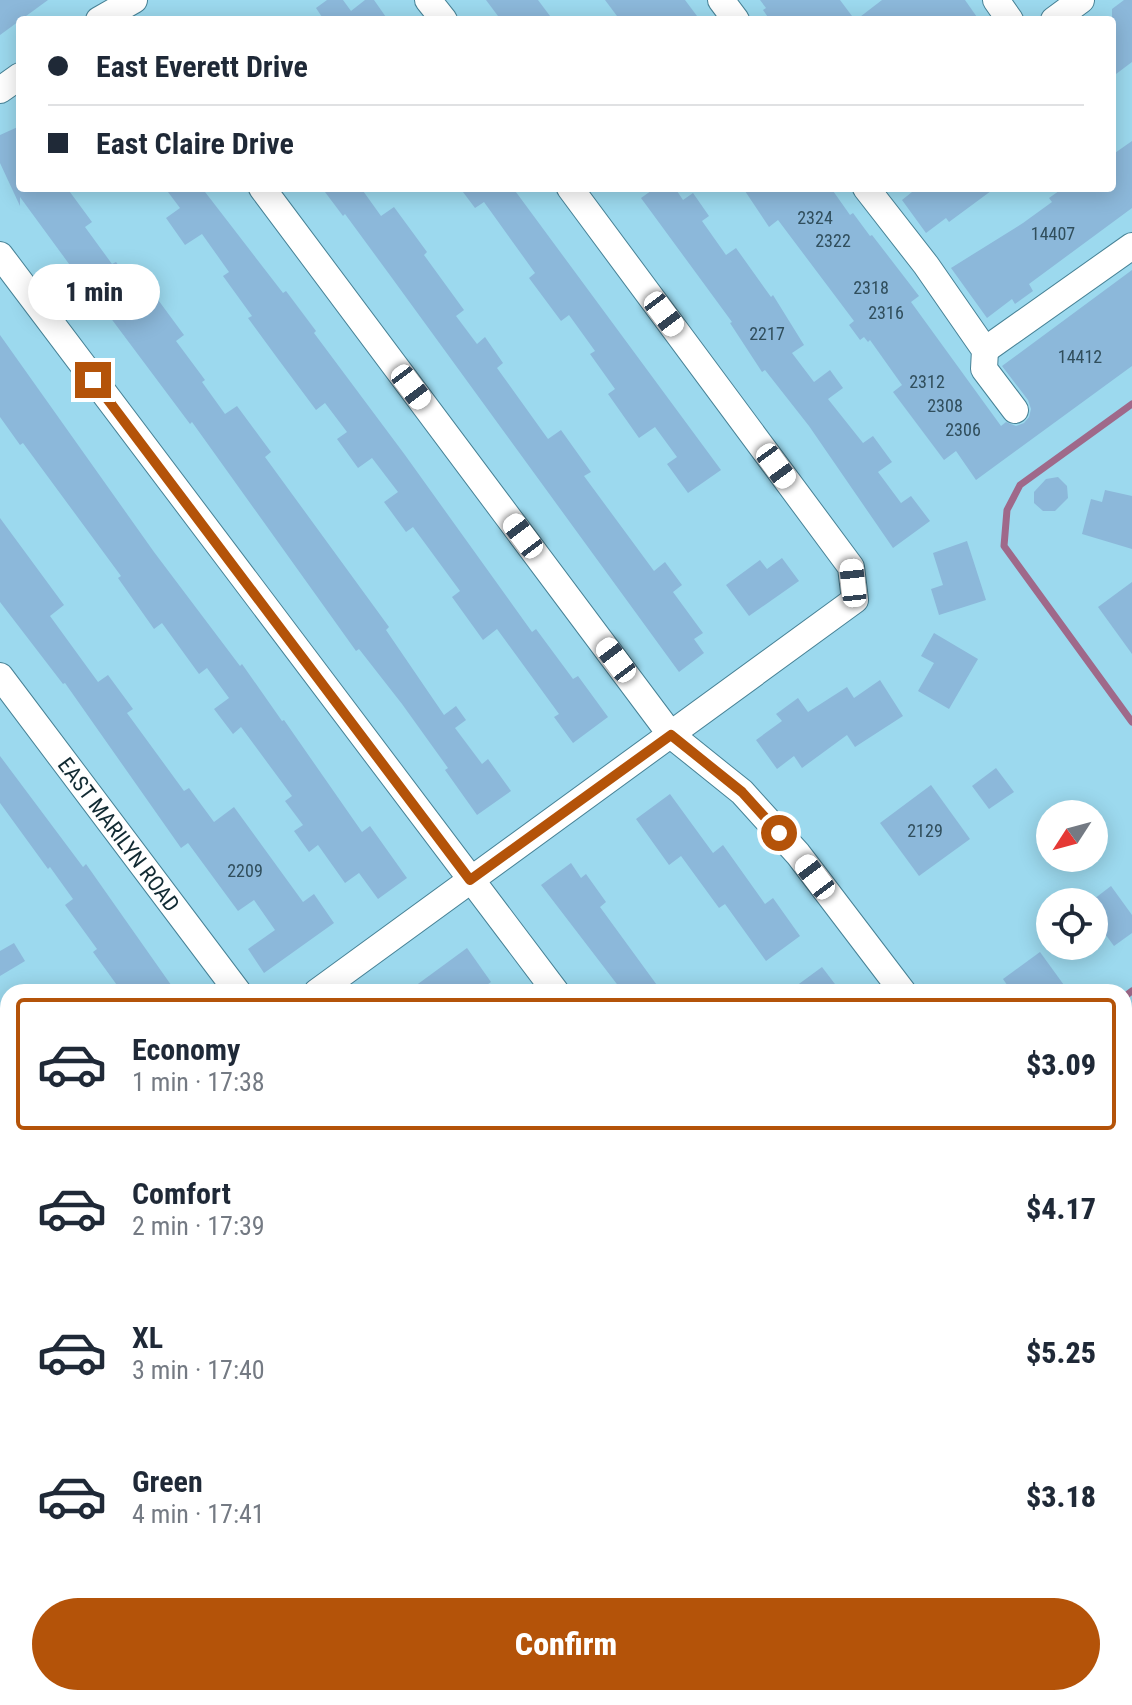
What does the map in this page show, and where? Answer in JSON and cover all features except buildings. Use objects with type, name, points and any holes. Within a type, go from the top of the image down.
[{"type":"street","points":[[428,0],[441,16]]},
{"type":"street","points":[[1059,16],[1081,0]]},
{"type":"street","points":[[110,16],[132,8]]},
{"type":"street","points":[[265,192],[671,735],[742,792],[798,854],[897,984]]},
{"type":"street","points":[[328,984],[855,600],[851,567],[573,192]]},
{"type":"street","points":[[869,192],[926,265],[985,350],[984,369],[1015,410]]},
{"type":"street","points":[[985,350],[1132,246]]},
{"type":"street","points":[[0,255],[550,984]]},
{"type":"street","name":"EAST MARILYN ROAD","points":[[0,676],[232,984]]},
{"type":"waterway","points":[[1132,404],[1020,485],[1007,510],[1004,546],[1132,722]]},
{"type":"route","points":[[93,380],[470,880],[671,735],[742,792],[779,833]]}]
